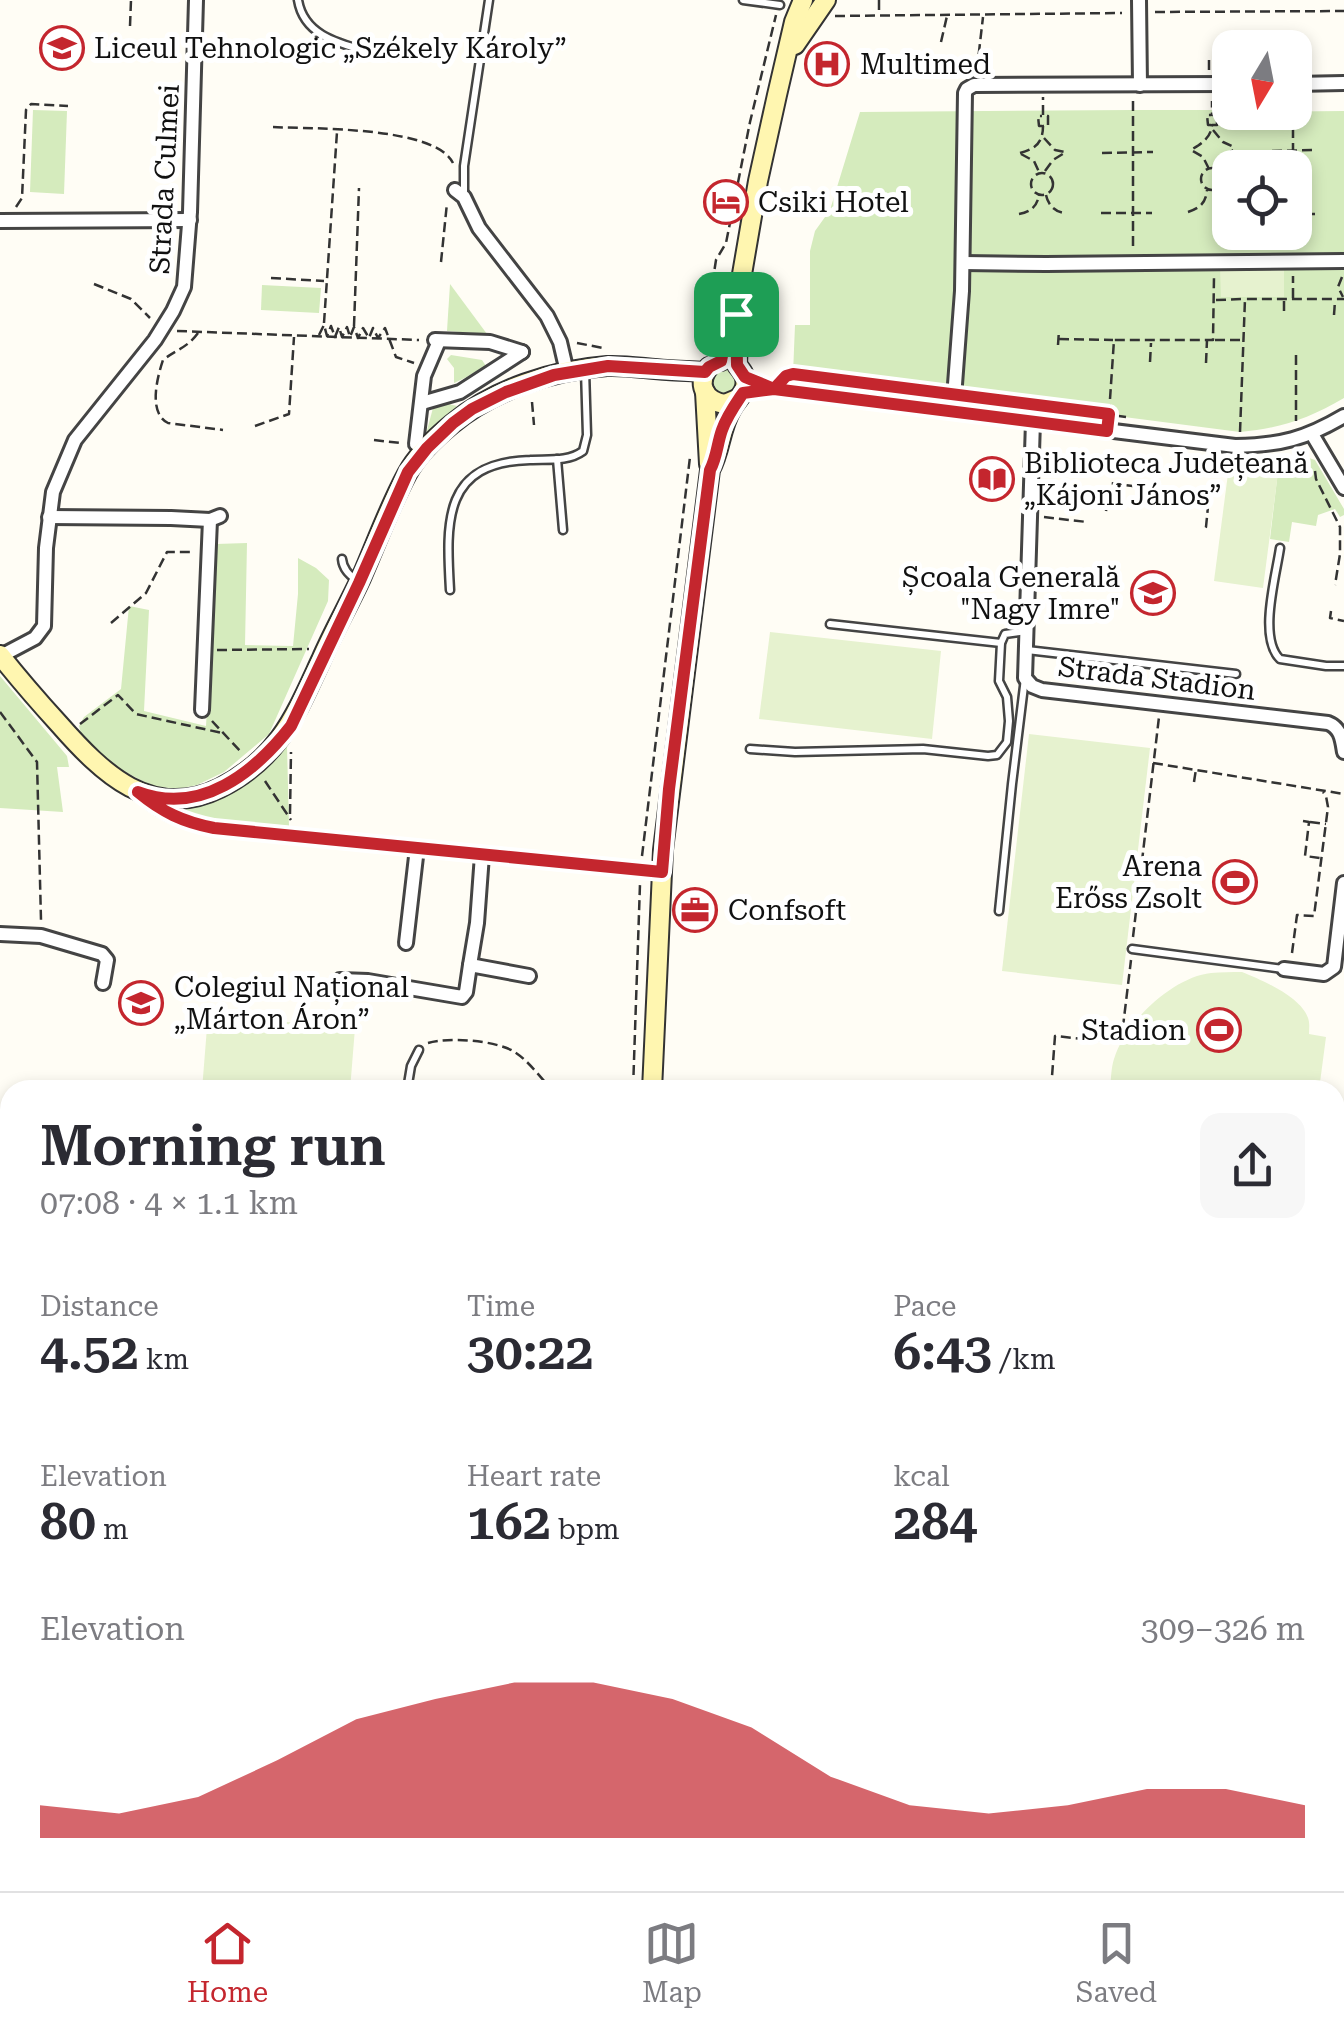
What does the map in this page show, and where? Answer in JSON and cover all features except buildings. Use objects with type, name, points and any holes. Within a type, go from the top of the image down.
[{"type":"main road","points":[[0,656],[106,772],[138,792],[176,799],[213,791],[254,766],[291,726],[408,472],[437,437],[472,409],[539,378],[626,366],[668,370],[704,384],[718,404],[730,404],[737,379],[736,314],[762,165],[794,22],[803,0]]},
{"type":"main road","points":[[787,58],[806,26],[827,9]]},
{"type":"main road","points":[[710,470],[704,384],[709,367],[737,379]]},
{"type":"main road","points":[[652,1080],[669,789],[710,470],[737,379]]},
{"type":"street","name":"Strada Culmei","points":[[0,656],[35,638],[44,626],[46,548],[53,492],[75,440],[162,330],[184,287],[190,220],[196,0]]},
{"type":"street","points":[[1136,85],[1140,6]]},
{"type":"street","points":[[1312,84],[1344,83]]},
{"type":"street","points":[[953,412],[963,263],[967,89],[974,85],[1212,84]]},
{"type":"street","points":[[460,193],[479,228],[547,316],[576,370]]},
{"type":"street","points":[[3,221],[190,220]]},
{"type":"street","points":[[963,263],[1344,261]]},
{"type":"street","points":[[416,444],[424,376],[435,340],[490,342],[522,352],[460,392],[422,403]]},
{"type":"street","points":[[737,379],[774,389],[1235,446],[1268,444],[1312,434],[1344,416]]},
{"type":"street","name":"Strada Stadion","points":[[1033,421],[1026,631],[1026,678],[1032,686],[1328,723],[1341,727],[1344,752]]},
{"type":"street","points":[[1312,434],[1344,488]]},
{"type":"street","points":[[50,517],[215,518],[209,552],[202,710]]},
{"type":"street","points":[[138,792],[162,812],[214,828],[662,872]]},
{"type":"street","points":[[406,943],[417,848]]},
{"type":"street","points":[[340,980],[462,997],[477,923],[482,855]]},
{"type":"street","points":[[1288,964],[1324,974],[1334,966],[1344,883]]},
{"type":"street","points":[[0,934],[41,936],[102,954],[107,960],[103,983]]},
{"type":"street","points":[[470,966],[529,976]]},
{"type":"lane","points":[[298,0],[312,29],[334,42],[373,54]]},
{"type":"lane","points":[[460,193],[489,0]]},
{"type":"lane","points":[[743,0],[780,5]]},
{"type":"lane","points":[[450,590],[450,514],[466,482],[498,462],[579,455],[586,444],[576,370]]},
{"type":"lane","points":[[557,459],[563,530]]},
{"type":"lane","points":[[1280,548],[1269,630],[1271,648],[1280,658],[1344,666]]},
{"type":"lane","points":[[342,559],[343,566],[359,583]]},
{"type":"lane","points":[[830,624],[1001,642]]},
{"type":"lane","points":[[750,749],[806,752],[908,748],[997,754],[1007,742],[1009,721],[1007,696],[999,681],[1001,642],[1005,634],[1026,631]]},
{"type":"lane","points":[[1026,650],[1236,674]]},
{"type":"lane","points":[[1000,910],[1026,678]]},
{"type":"lane","points":[[1132,949],[1288,964]]},
{"type":"lane","points":[[409,1080],[418,1050]]},
{"type":"path","points":[[130,26],[131,0]]},
{"type":"path","points":[[879,0],[879,16]]},
{"type":"path","points":[[827,9],[879,16],[984,16],[1140,6],[1209,12],[1344,11]]},
{"type":"path","points":[[1209,12],[1209,20]]},
{"type":"path","points":[[711,333],[707,318],[716,260],[726,243],[776,16]]},
{"type":"path","points":[[941,42],[947,16]]},
{"type":"path","points":[[974,85],[984,16]]},
{"type":"path","points":[[1133,263],[1136,85]]},
{"type":"path","points":[[1042,86],[1043,116],[1048,116],[1043,136],[1055,150],[1066,152],[1053,160],[1042,174],[1034,178],[1032,184],[1039,194],[1052,189],[1053,182],[1042,174],[1034,162],[1020,153],[1031,150],[1043,136]]},
{"type":"path","points":[[3,221],[22,198],[26,110],[31,104],[68,106]]},
{"type":"path","points":[[274,127],[390,133],[448,154],[460,193],[448,202],[442,262]]},
{"type":"path","points":[[1209,169],[1203,157],[1191,150],[1206,140],[1212,127]]},
{"type":"path","points":[[327,336],[324,325],[337,130]]},
{"type":"path","points":[[1214,130],[1223,142],[1236,148],[1233,150]]},
{"type":"path","points":[[1293,130],[1293,150]]},
{"type":"path","points":[[1102,154],[1153,152]]},
{"type":"path","points":[[1188,212],[1204,202],[1207,189],[1201,180],[1203,173],[1212,169]]},
{"type":"path","points":[[350,337],[354,327],[359,188]]},
{"type":"path","points":[[1207,189],[1212,190]]},
{"type":"path","points":[[1019,214],[1035,207],[1039,194]]},
{"type":"path","points":[[1045,194],[1050,206],[1065,213]]},
{"type":"path","points":[[1101,214],[1152,213]]},
{"type":"path","points":[[1293,261],[1293,299]]},
{"type":"path","points":[[1206,363],[1214,263]]},
{"type":"path","points":[[1214,300],[1344,298],[1338,287],[1344,276]]},
{"type":"path","points":[[271,278],[327,282]]},
{"type":"path","points":[[94,284],[131,299],[145,314]]},
{"type":"path","points":[[1334,315],[1335,298]]},
{"type":"path","points":[[1284,299],[1284,314]]},
{"type":"path","points":[[1244,300],[1240,432],[1250,431]]},
{"type":"path","points":[[318,336],[324,325]]},
{"type":"path","points":[[327,336],[331,326],[335,336]]},
{"type":"path","points":[[335,336],[339,326],[342,337]]},
{"type":"path","points":[[342,337],[346,326],[350,337]]},
{"type":"path","points":[[354,327],[358,338]]},
{"type":"path","points":[[358,338],[363,328],[369,338]]},
{"type":"path","points":[[369,338],[373,328],[378,338]]},
{"type":"path","points":[[378,338],[385,328],[396,356],[419,365]]},
{"type":"path","points":[[162,330],[435,340]]},
{"type":"path","points":[[1059,330],[1058,342],[1243,340]]},
{"type":"path","points":[[199,332],[189,346],[163,360],[157,414],[168,423],[223,430]]},
{"type":"path","points":[[255,426],[289,414],[294,335]]},
{"type":"path","points":[[1109,414],[1114,340]]},
{"type":"path","points":[[1150,362],[1151,340]]},
{"type":"path","points":[[1296,356],[1296,422]]},
{"type":"path","points":[[774,389],[793,374],[1128,417]]},
{"type":"path","points":[[533,412],[534,425]]},
{"type":"path","points":[[1290,424],[1304,419]]},
{"type":"path","points":[[374,440],[416,444]]},
{"type":"path","points":[[632,1080],[641,870],[692,448]]},
{"type":"path","points":[[1328,460],[1314,471],[1342,526],[1342,554],[1335,585]]},
{"type":"path","points":[[1106,511],[1110,483],[1208,496],[1204,531]]},
{"type":"path","points":[[1030,515],[1087,522]]},
{"type":"path","points":[[111,624],[146,594],[167,552],[209,552]]},
{"type":"path","points":[[1331,611],[1330,618],[1344,621]]},
{"type":"path","points":[[204,651],[326,649]]},
{"type":"path","points":[[68,734],[118,694],[136,714],[222,732]]},
{"type":"path","points":[[1051,1080],[1055,1036],[1121,1044],[1161,704]]},
{"type":"path","points":[[0,712],[37,762],[41,936]]},
{"type":"path","points":[[290,817],[291,726]]},
{"type":"path","points":[[1154,763],[1344,794]]},
{"type":"path","points":[[1194,782],[1196,769]]},
{"type":"path","points":[[1288,964],[1297,915],[1314,916],[1328,807],[1322,790]]},
{"type":"path","points":[[1322,858],[1304,856],[1309,822],[1303,821],[1326,824]]},
{"type":"path","points":[[418,1050],[430,1042],[454,1039],[497,1046],[515,1052],[542,1080]]},
{"type":"green space","points":[[33,110],[67,111],[64,194],[30,192]]},
{"type":"green space","points":[[1212,110],[1212,130],[1312,130],[1312,111],[1344,111],[1344,398],[1294,421],[1240,432],[793,374],[795,325],[810,325],[810,251],[815,231],[830,210],[860,112]]},
{"type":"green space","points":[[1284,266],[1284,297],[1221,297],[1220,267]]},
{"type":"green space","points":[[450,284],[487,334],[447,331]]},
{"type":"green space","points":[[262,285],[321,288],[319,313],[261,310]]},
{"type":"green space","points":[[451,355],[482,360],[486,366],[454,383],[454,368],[447,359]]},
{"type":"green space","points":[[724,369],[733,373],[737,382],[733,391],[724,395],[715,391],[711,382],[715,373]]},
{"type":"green space","points":[[445,403],[457,406],[423,445],[433,408]]},
{"type":"green space","points":[[1303,456],[1315,460],[1344,515],[1340,517],[1335,509],[1318,515],[1316,526],[1292,522],[1289,542],[1270,539],[1279,462]]},
{"type":"green space","points":[[1229,466],[1278,473],[1263,588],[1214,581]]},
{"type":"green space","points":[[247,543],[245,645],[293,646],[298,558],[329,580],[328,601],[269,734],[224,772],[197,785],[177,789],[152,786],[114,766],[83,741],[79,726],[84,717],[121,689],[129,606],[149,610],[144,711],[206,726],[216,544]]},
{"type":"green space","points":[[770,632],[941,651],[932,739],[759,719]]},
{"type":"green space","points":[[0,676],[67,756],[69,767],[57,767],[63,812],[0,808]]},
{"type":"green space","points":[[1029,734],[1150,748],[1122,985],[1002,971]]},
{"type":"green space","points":[[287,746],[289,826],[219,823],[180,811],[226,794]]},
{"type":"green space","name":"Stadion","points":[[1242,972],[1298,1003],[1308,1018],[1309,1034],[1326,1037],[1320,1080],[1111,1080],[1120,1045],[1152,1004],[1181,983],[1211,973]]},
{"type":"green space","points":[[208,1015],[355,1028],[351,1080],[203,1080]]},
{"type":"place","name":"Liceul Tehnologic „Székely Károly”","points":[[62,48]]},
{"type":"place","name":"Multimed","points":[[827,64]]},
{"type":"place","name":"Csiki Hotel","points":[[726,202]]},
{"type":"place","name":"Biblioteca Județeană „Kájoni János”","points":[[992,479]]},
{"type":"place","name":"Școala Generală \"Nagy Imre\"","points":[[1153,593]]},
{"type":"place","name":"Arena Erőss Zsolt","points":[[1235,882]]},
{"type":"place","name":"Confsoft","points":[[695,910]]},
{"type":"place","name":"Colegiul Național „Márton Áron”","points":[[141,1003]]},
{"type":"place","name":"Stadion","points":[[1219,1030]]},
{"type":"route","points":[[736,314],[726,335],[721,361],[705,372],[608,366],[539,378],[472,409],[453,423],[408,472],[291,726],[274,746],[235,780],[201,796],[176,799],[138,792],[162,812],[214,828],[662,872],[710,470],[723,427],[743,393],[774,389],[1107,431],[1109,414],[793,374],[774,389],[745,377],[737,365],[736,314]]}]
